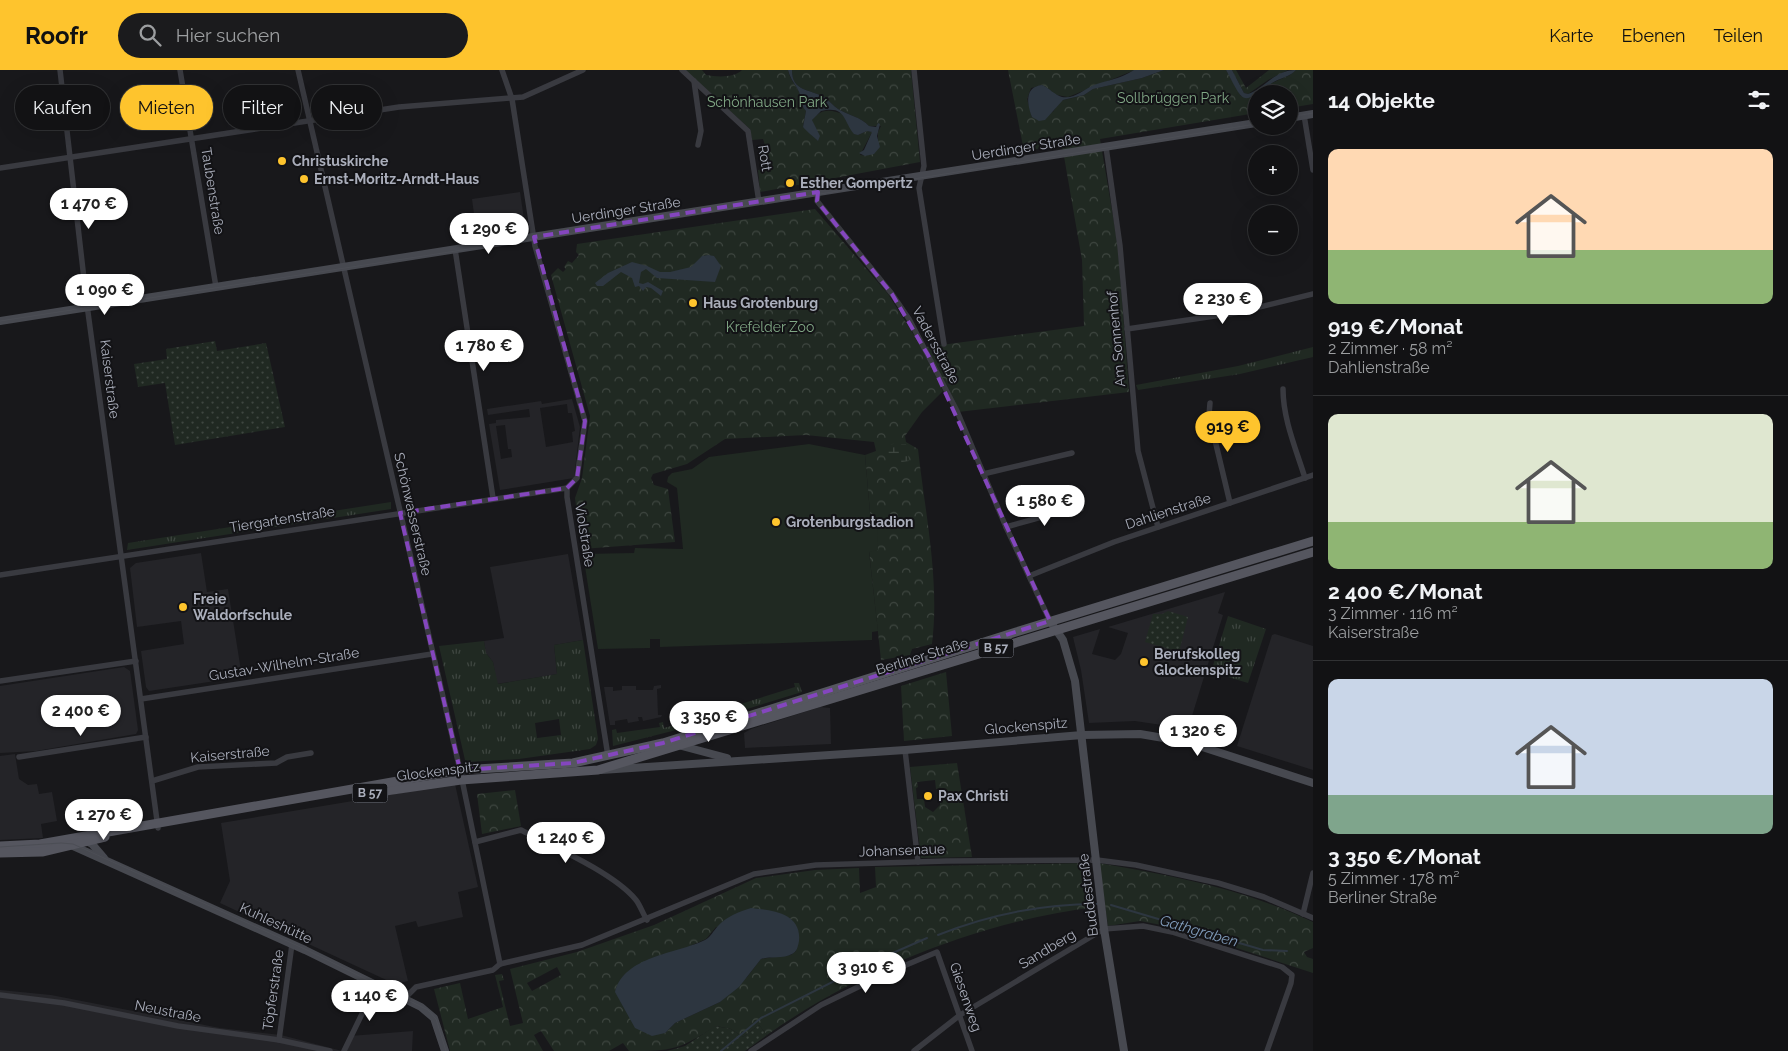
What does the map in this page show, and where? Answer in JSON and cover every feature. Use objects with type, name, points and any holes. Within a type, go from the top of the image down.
[{"type":"main road","points":[[1298,116],[1313,114]]},
{"type":"main road","name":"Uerdinger Straße","points":[[0,321],[1248,124]]},
{"type":"main road","name":"Berliner Straße","points":[[608,756],[663,743],[1050,621],[1313,541]]},
{"type":"main road","name":"Berliner Straße","points":[[598,770],[1313,552]]},
{"type":"main road","name":"Vadersstraße","points":[[1050,621],[1062,640],[1075,681],[1082,735]]},
{"type":"main road","name":"Glockenspitz","points":[[461,775],[650,769],[734,760],[905,750],[1082,735],[1140,734],[1188,742],[1313,783]]},
{"type":"main road","name":"Buddestraße","points":[[1082,735],[1104,929],[1124,1051]]},
{"type":"main road","name":"Glockenspitz","points":[[663,743],[679,745],[734,760]]},
{"type":"main road","name":"Glockenspitz","points":[[0,853],[42,852],[70,842],[158,825],[461,775],[573,764],[608,756]]},
{"type":"main road","name":"Glockenspitz","points":[[0,846],[87,841],[158,825]]},
{"type":"main road","points":[[87,841],[107,861]]},
{"type":"main road","name":"Kuhleshütte","points":[[70,842],[107,861],[292,944],[431,1014],[437,1024],[445,1051]]},
{"type":"street","name":"Kaiserstraße","points":[[60,70],[87,307],[158,825]]},
{"type":"street","name":"Taubenstraße","points":[[180,70],[216,287]]},
{"type":"street","name":"Schönwasserstraße","points":[[298,70],[461,775],[500,964]]},
{"type":"street","name":"Violstraße","points":[[502,70],[512,99],[534,237],[585,421],[576,478],[567,488],[573,544],[608,756]]},
{"type":"street","points":[[0,168],[400,107],[512,99],[526,96],[584,70]]},
{"type":"street","name":"Rott","points":[[682,70],[748,131],[759,202]]},
{"type":"street","name":"Vadersstraße","points":[[914,70],[924,166],[919,188],[944,344]]},
{"type":"street","points":[[694,81],[701,131],[698,146]]},
{"type":"street","points":[[1304,115],[1313,170]]},
{"type":"street","name":"Am Sonnenhof","points":[[1106,147],[1120,246],[1138,451],[1158,527]]},
{"type":"street","name":"Vadersstraße","points":[[818,192],[817,201],[831,221],[892,294],[909,319],[957,411],[1006,527],[1050,621]]},
{"type":"street","points":[[455,249],[493,498]]},
{"type":"street","points":[[1128,328],[1236,313],[1313,294]]},
{"type":"street","points":[[1283,388],[1283,403],[1288,426],[1304,478]]},
{"type":"street","name":"Dahlienstraße","points":[[1210,403],[1213,430],[1230,503]]},
{"type":"street","points":[[983,474],[1072,453]]},
{"type":"street","name":"Dahlienstraße","points":[[1029,576],[1114,542],[1313,475]]},
{"type":"street","name":"Tiergartenstraße","points":[[0,575],[567,488]]},
{"type":"street","points":[[1006,527],[1067,510],[1081,509]]},
{"type":"street","name":"Gustav-Wilhelm-Straße","points":[[141,698],[432,654]]},
{"type":"street","points":[[0,681],[136,660]]},
{"type":"street","points":[[19,757],[146,737]]},
{"type":"street","points":[[905,750],[918,862]]},
{"type":"street","name":"Kaiserstraße","points":[[152,781],[198,767],[276,763],[287,757],[311,753]]},
{"type":"street","points":[[475,842],[521,830],[573,856],[612,880],[636,900],[647,920]]},
{"type":"street","name":"Johansenaue","points":[[404,999],[416,987],[493,970],[500,964],[582,945],[647,920],[754,874],[816,865],[1097,860],[1136,865],[1218,883],[1264,897],[1313,918]]},
{"type":"street","points":[[1303,914],[1313,873]]},
{"type":"street","name":"Sandberg","points":[[914,1051],[960,1016],[1104,929],[1143,926],[1172,932],[1282,967],[1292,975],[1268,1051]]},
{"type":"street","name":"Töpferstraße","points":[[279,1040],[292,944]]},
{"type":"street","name":"Giesenweg","points":[[751,1051],[821,1005],[887,973],[937,952],[972,1051]]},
{"type":"street","points":[[344,1051],[376,985]]},
{"type":"street","name":"Neustraße","points":[[0,995],[64,1003],[210,1032],[279,1040],[330,1051]]},
{"type":"highlighted area","points":[[818,192],[817,201],[892,294],[928,355],[1050,621],[663,743],[573,763],[460,770],[400,513],[567,488],[577,478],[585,421],[534,237]]},
{"type":"shaded area","points":[[788,70],[792,70],[795,82],[803,89],[819,94],[838,109],[858,118],[869,126],[876,127],[878,123],[880,124],[877,136],[880,147],[874,154],[865,156],[859,153],[864,150],[872,132],[867,131],[858,135],[854,134],[843,115],[835,110],[821,111],[812,120],[820,136],[818,141],[805,130],[803,127],[806,111]]},
{"type":"shaded area","points":[[1134,70],[1164,70],[1142,78],[1093,89],[1084,95],[1063,100],[1045,120],[1039,121],[1032,117],[1028,97],[1036,86],[1042,85],[1059,96],[1071,97],[1094,85]]},
{"type":"shaded area","points":[[1226,70],[1232,70],[1244,93],[1248,94],[1248,98],[1244,98],[1237,90]]},
{"type":"shaded area","points":[[1296,70],[1291,74],[1263,85],[1281,73]]},
{"type":"shaded area","points":[[520,192],[524,228],[477,236],[472,199]]},
{"type":"shaded area","points":[[702,256],[714,256],[721,266],[715,282],[657,278],[646,269],[641,272],[639,283],[648,282],[663,291],[661,296],[651,288],[646,287],[643,291],[639,286],[635,287],[632,278],[621,272],[603,286],[597,286],[595,283],[608,273],[632,262],[660,272],[670,272],[691,267]]},
{"type":"shaded area","points":[[572,399],[580,427],[574,478],[500,490],[489,424],[496,423],[496,420],[530,417],[529,409],[488,415],[487,409],[541,401],[542,404]],"holes":[[[567,404],[568,413],[572,413],[575,431],[572,432],[573,442],[546,447],[540,408]],[[505,425],[508,449],[511,449],[512,457],[501,459],[496,426]]]},
{"type":"shaded area","name":"Freie Waldorfschule","points":[[201,553],[207,592],[228,589],[242,677],[149,691],[146,687],[141,651],[184,644],[181,621],[137,627],[130,568],[136,563]]},
{"type":"shaded area","points":[[568,554],[583,640],[554,645],[557,674],[497,684],[493,662],[486,653],[484,641],[504,638],[490,567]]},
{"type":"shaded area","name":"Berufskolleg Glockenspitz","points":[[1225,592],[1218,613],[1223,615],[1188,729],[1135,721],[1089,723],[1081,670],[1073,637],[1100,629],[1092,654],[1115,660],[1121,654],[1128,633],[1108,627]]},
{"type":"shaded area","name":"Berufskolleg Glockenspitz","points":[[1275,634],[1313,646],[1313,770],[1237,746],[1272,635]]},
{"type":"shaded area","points":[[124,667],[130,671],[138,730],[136,734],[36,751],[0,753],[0,686]]},
{"type":"shaded area","points":[[661,685],[661,688],[657,689],[658,715],[662,715],[661,717],[643,721],[642,717],[638,717],[639,721],[628,723],[627,719],[615,721],[615,725],[610,725],[604,687],[613,687],[613,691],[622,690],[622,686],[636,686],[636,690],[653,690],[654,686]]},
{"type":"shaded area","points":[[820,707],[830,708],[831,744],[745,748],[744,733],[751,729]]},
{"type":"shaded area","points":[[15,754],[19,779],[28,785],[37,784],[39,794],[52,792],[57,821],[41,824],[43,838],[0,840],[0,756]]},
{"type":"shaded area","points":[[455,784],[478,887],[458,892],[463,917],[418,927],[416,921],[395,926],[408,981],[395,984],[220,903],[230,881],[221,823]]},
{"type":"shaded area","points":[[751,908],[776,912],[791,919],[796,924],[799,932],[799,941],[795,952],[785,956],[761,959],[739,987],[720,1002],[675,1023],[665,1033],[652,1036],[635,1028],[615,992],[620,980],[640,963],[705,940],[725,920]]},
{"type":"shaded area","points":[[0,990],[51,995],[220,1028],[281,1035],[342,1051],[0,1051]]},
{"type":"shaded area","points":[[413,1031],[412,1051],[342,1051],[350,1036]]},
{"type":"green space","name":"Schönhausen Park","points":[[685,70],[702,70],[706,75],[730,76],[742,70],[788,70],[806,111],[803,127],[813,134],[817,140],[818,132],[813,126],[812,120],[815,116],[827,111],[845,115],[858,135],[867,131],[872,132],[860,155],[863,155],[870,154],[878,149],[878,132],[881,126],[869,126],[858,118],[838,109],[819,94],[798,86],[793,77],[792,70],[911,70],[920,162],[760,192],[758,170],[772,167],[763,139],[752,140],[750,129]]},
{"type":"green space","points":[[1008,70],[1135,70],[1068,97],[1057,95],[1042,85],[1031,88],[1027,99],[1032,117],[1053,112],[1060,101],[1084,95],[1093,89],[1142,78],[1164,70],[1226,70],[1241,96],[1248,97],[1248,114],[1100,139],[1118,246],[1129,392],[958,412],[926,347],[1084,326],[1082,260],[1062,145],[1024,151]]},
{"type":"green space","name":"Sollbrüggen Park","points":[[1232,70],[1236,70],[1246,88],[1248,86],[1248,94],[1244,93]]},
{"type":"green space","name":"Sollbrüggen Park","points":[[1269,70],[1288,70],[1261,85],[1250,85]]},
{"type":"green space","name":"Sollbrüggen Park","points":[[1296,70],[1313,70],[1313,104],[1298,106],[1298,85],[1269,85]]},
{"type":"green space","name":"Krefelder Zoo","points":[[815,209],[888,294],[919,343],[943,391],[922,412],[905,436],[906,442],[918,449],[931,546],[934,596],[932,644],[912,649],[910,655],[881,660],[869,551],[871,524],[865,455],[876,451],[874,442],[806,435],[725,439],[687,464],[653,474],[651,478],[654,485],[668,489],[675,542],[582,549],[575,498],[582,478],[590,416],[551,275],[558,268],[563,272],[568,261],[572,263],[579,255],[576,252],[577,244]]},
{"type":"green space","points":[[215,341],[217,351],[266,343],[285,427],[175,445],[165,383],[138,387],[134,364],[167,359],[166,349]]},
{"type":"green space","points":[[1313,347],[1313,357],[1240,374],[1138,390],[1136,385],[1238,366]]},
{"type":"green space","points":[[899,442],[900,444],[906,444],[909,461],[889,464],[887,446]]},
{"type":"green space","points":[[809,444],[865,455],[871,524],[877,528],[878,550],[869,552],[878,631],[872,632],[872,640],[660,647],[660,639],[650,639],[650,648],[598,649],[583,554],[634,553],[635,548],[683,549],[677,488],[667,482],[668,477],[672,473],[692,469],[709,457]]},
{"type":"green space","points":[[391,502],[391,509],[127,550],[128,543]]},
{"type":"green space","points":[[1168,611],[1188,617],[1179,652],[1145,642],[1153,614],[1162,614]]},
{"type":"green space","points":[[1228,616],[1266,629],[1248,683],[1211,672]]},
{"type":"green space","points":[[583,640],[598,739],[596,745],[590,749],[519,759],[468,762],[465,760],[439,646],[484,641],[486,653],[493,662],[498,684],[557,674],[554,645]],"holes":[[[559,719],[561,735],[537,738],[535,723]]]},
{"type":"green space","points":[[946,672],[952,736],[904,741],[901,686]]},
{"type":"green space","points":[[794,683],[799,683],[802,692],[698,724],[696,718],[795,687]]},
{"type":"green space","points":[[691,720],[692,726],[613,746],[612,730],[616,729],[617,733],[660,727],[659,723],[663,722],[664,728]]},
{"type":"green space","points":[[957,763],[972,857],[921,858],[910,767]],"holes":[[[935,780],[936,789],[940,789],[940,805],[933,812],[925,807],[924,799],[917,799],[917,782]]]},
{"type":"green space","points":[[515,790],[521,826],[482,834],[477,794]]},
{"type":"green space","points":[[1090,863],[1096,907],[1010,924],[967,936],[924,952],[882,969],[842,989],[803,1011],[767,1035],[759,1025],[743,1037],[731,1029],[716,1026],[675,1048],[629,1051],[623,1043],[609,1051],[554,1051],[541,1031],[534,1035],[543,1051],[450,1051],[434,989],[460,983],[468,1019],[503,1007],[495,975],[502,974],[504,980],[499,981],[510,1026],[523,1023],[510,969],[577,952],[654,925],[756,878],[815,870],[859,868],[860,893],[876,887],[875,867]],"holes":[[[716,927],[796,951],[791,955],[761,959],[747,977],[720,1002],[675,1023],[665,1033],[616,992],[624,975],[706,939]],[[557,967],[561,975],[532,991],[527,983]]]},
{"type":"green space","points":[[1099,863],[1154,873],[1235,892],[1313,922],[1313,948],[1304,952],[1307,957],[1313,959],[1313,973],[1172,927],[1140,921],[1108,926]]},
{"type":"green space","points":[[759,1025],[767,1035],[745,1051],[667,1051],[685,1046],[715,1026],[731,1029],[743,1037]]},
{"type":"waterway","name":"Gathgraben","points":[[938,935],[996,916],[1016,912],[1056,906],[1097,904]]},
{"type":"waterway","name":"Gathgraben","points":[[1111,905],[1263,950],[1287,951]]},
{"type":"waterway","name":"Gathgraben","points":[[721,1051],[761,1018],[870,963],[927,938]]},
{"type":"tram line","points":[[1298,116],[1313,113]]},
{"type":"tram line","points":[[0,321],[664,219],[1248,125]]},
{"type":"tram line","points":[[0,847],[73,844],[307,950],[428,1010],[436,1019],[446,1051]]},
{"type":"place","name":"Christuskirche","points":[[282,161]]},
{"type":"place","name":"Ernst-Moritz-Arndt-Haus","points":[[304,179]]},
{"type":"place","name":"Esther Gompertz","points":[[790,183]]},
{"type":"place","name":"Haus Grotenburg","points":[[693,303]]},
{"type":"place","name":"Grotenburgstadion","points":[[776,522]]},
{"type":"place","name":"Freie Waldorfschule","points":[[183,607]]},
{"type":"place","name":"Berufskolleg Glockenspitz","points":[[1144,662]]},
{"type":"place","name":"Pax Christi","points":[[928,796]]}]
